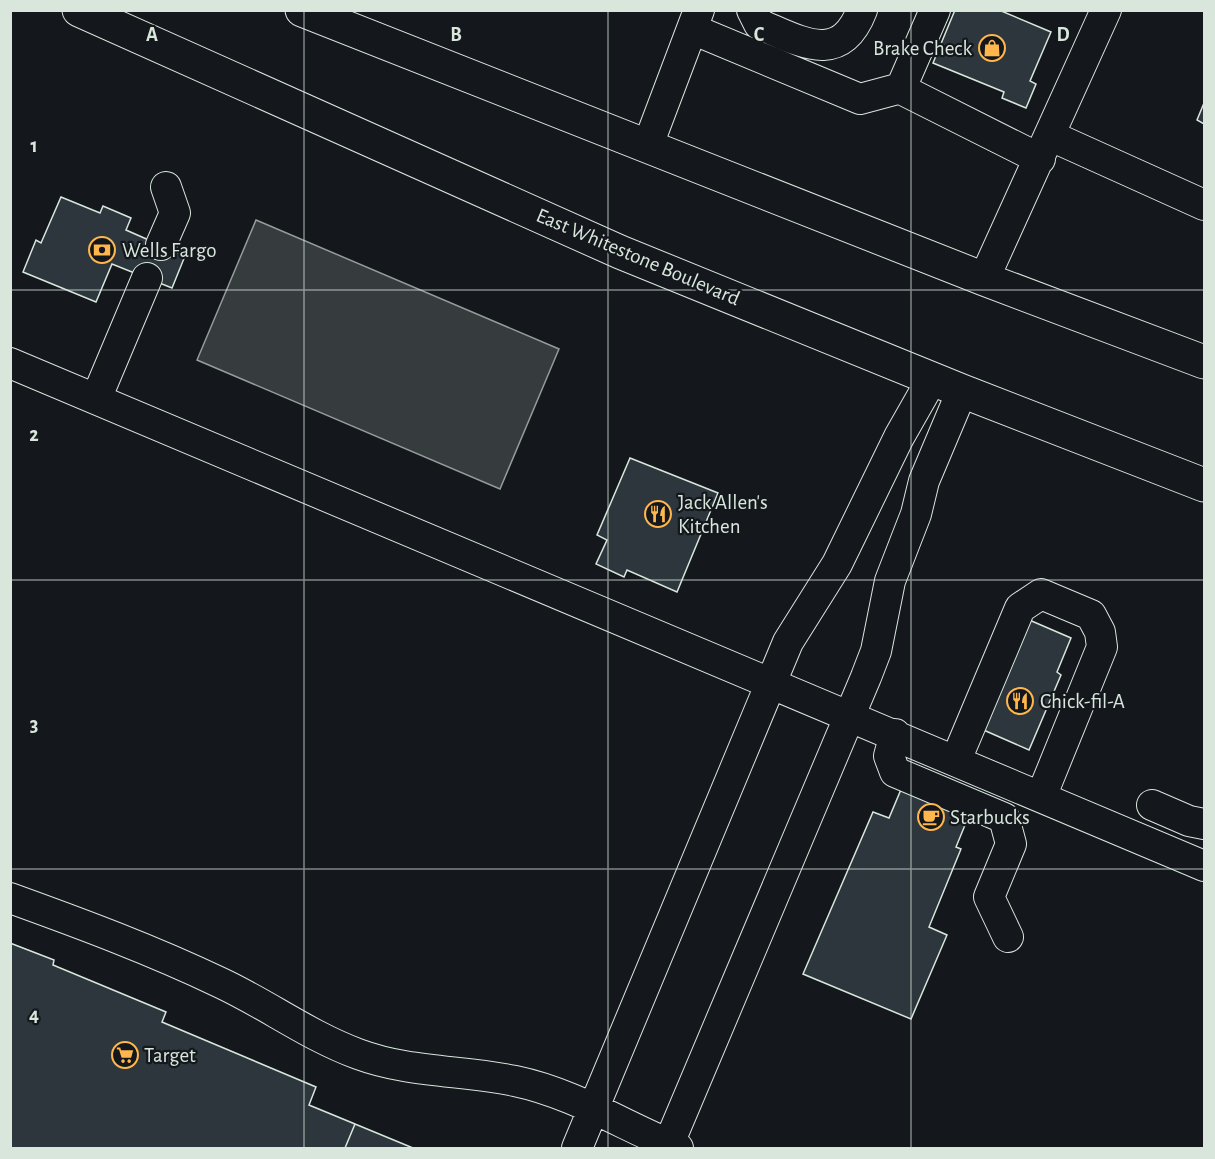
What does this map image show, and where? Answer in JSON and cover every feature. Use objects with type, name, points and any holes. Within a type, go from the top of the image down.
[{"type":"main road","name":"East Whitestone Boulevard","points":[[79,10],[620,252],[962,391],[1204,485]]},
{"type":"main road","points":[[302,10],[984,279],[1204,362]]},
{"type":"street","points":[[755,17],[783,24],[793,10]]},
{"type":"street","points":[[755,17],[808,45],[834,45],[854,30],[862,10]]},
{"type":"street","points":[[899,88],[935,10]]},
{"type":"street","points":[[984,279],[1046,147],[1106,10]]},
{"type":"street","points":[[648,145],[697,15],[860,99],[899,88],[1046,147],[1204,205]]},
{"type":"street","points":[[161,245],[175,213],[166,187]]},
{"type":"street","points":[[96,399],[147,278]]},
{"type":"street","points":[[10,363],[772,682],[1204,866]]},
{"type":"street","points":[[577,1149],[797,624],[837,564],[899,436],[932,379]]},
{"type":"street","points":[[10,898],[149,950],[224,984],[324,1040],[360,1055],[400,1067],[514,1081],[560,1094],[671,1147],[876,651],[890,581],[916,514],[924,481],[962,391]]},
{"type":"street","points":[[956,760],[1020,608],[1041,594],[1091,615],[1100,632],[1102,646],[1041,797]]},
{"type":"street","points":[[895,734],[889,756],[895,772],[1004,818],[1011,844],[989,897],[1008,937]]},
{"type":"street","points":[[1152,805],[1189,821],[1204,824]]},
{"type":"shaded area","points":[[256,220],[559,349],[500,489],[197,360]]},
{"type":"building","name":"Brake Check","points":[[955,10],[999,10],[1051,32],[1030,81],[1036,84],[1026,108],[1002,98],[1004,92],[933,63]]},
{"type":"building","points":[[1204,103],[1204,124],[1197,120]]},
{"type":"building","name":"Wells Fargo","points":[[61,197],[100,213],[103,206],[131,218],[126,230],[185,256],[172,288],[112,264],[96,302],[23,272],[36,240],[41,243]]},
{"type":"building","name":"Jack Allen's Kitchen","points":[[630,458],[718,493],[677,592],[627,570],[624,577],[596,564],[607,540],[597,535]]},
{"type":"building","name":"Chick-fil-A","points":[[1027,619],[1071,638],[1057,672],[1061,675],[1029,750],[979,728]]},
{"type":"building","points":[[905,780],[972,808],[956,847],[961,849],[929,927],[947,935],[911,1019],[803,974],[873,812],[889,818]]},
{"type":"building","name":"Target","points":[[10,943],[54,960],[53,965],[166,1012],[162,1022],[316,1087],[309,1105],[355,1124],[345,1148],[10,1148]]},
{"type":"building","points":[[355,1124],[413,1148],[345,1148]]},
{"type":"place","name":"Brake Check","points":[[992,48]]},
{"type":"place","name":"Wells Fargo","points":[[102,250]]},
{"type":"place","name":"Jack Allen's Kitchen","points":[[658,514]]},
{"type":"place","name":"Chick-fil-A","points":[[1020,701]]},
{"type":"place","name":"Starbucks","points":[[931,817]]},
{"type":"place","name":"Target","points":[[125,1055]]}]
